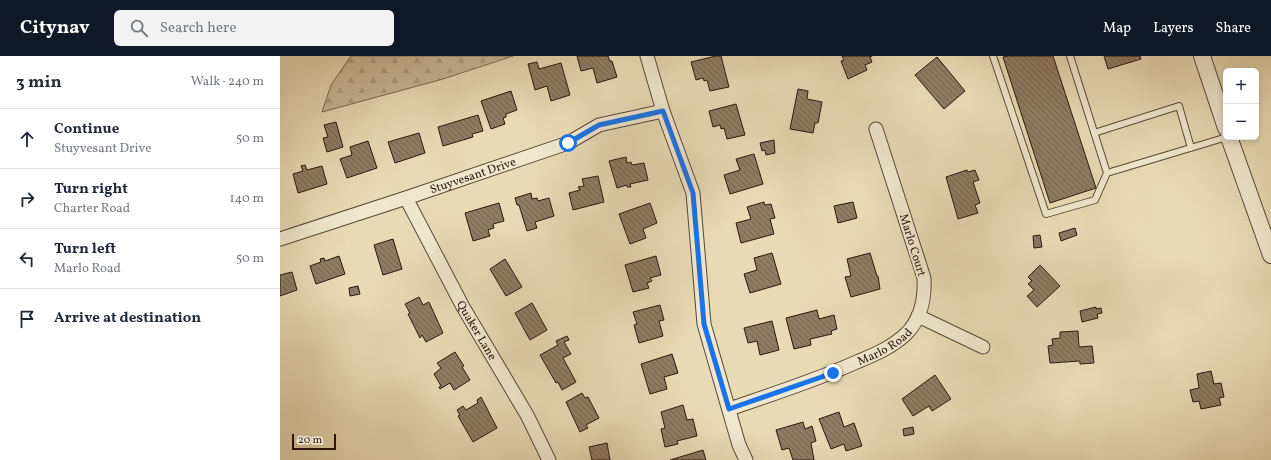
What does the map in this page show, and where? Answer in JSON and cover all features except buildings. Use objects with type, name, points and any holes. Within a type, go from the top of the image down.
[{"type":"street","points":[[646,56],[663,111],[693,193],[704,324],[739,445],[746,460]]},
{"type":"street","points":[[1202,56],[1223,119]]},
{"type":"street","name":"Stuyvesant Drive","points":[[280,239],[568,143],[599,125],[663,111]]},
{"type":"street","name":"Marlo Court","points":[[876,129],[924,278],[924,297],[918,316]]},
{"type":"street","points":[[1229,140],[1271,255]]},
{"type":"street","name":"Quaker Lane","points":[[406,198],[463,307],[527,415],[549,460]]},
{"type":"street","points":[[918,316],[983,347]]},
{"type":"street","name":"Marlo Road","points":[[729,409],[833,373],[890,348],[907,333],[918,316]]},
{"type":"lane","points":[[993,56],[1046,214],[1095,200],[1107,173],[1070,56]]},
{"type":"lane","points":[[1094,133],[1179,106],[1191,148]]},
{"type":"lane","points":[[1107,173],[1223,138]]},
{"type":"green space","points":[[351,56],[513,56],[443,79],[322,112],[331,85]]},
{"type":"route","points":[[568,143],[599,125],[663,111],[693,193],[704,324],[729,409],[833,373]]}]
